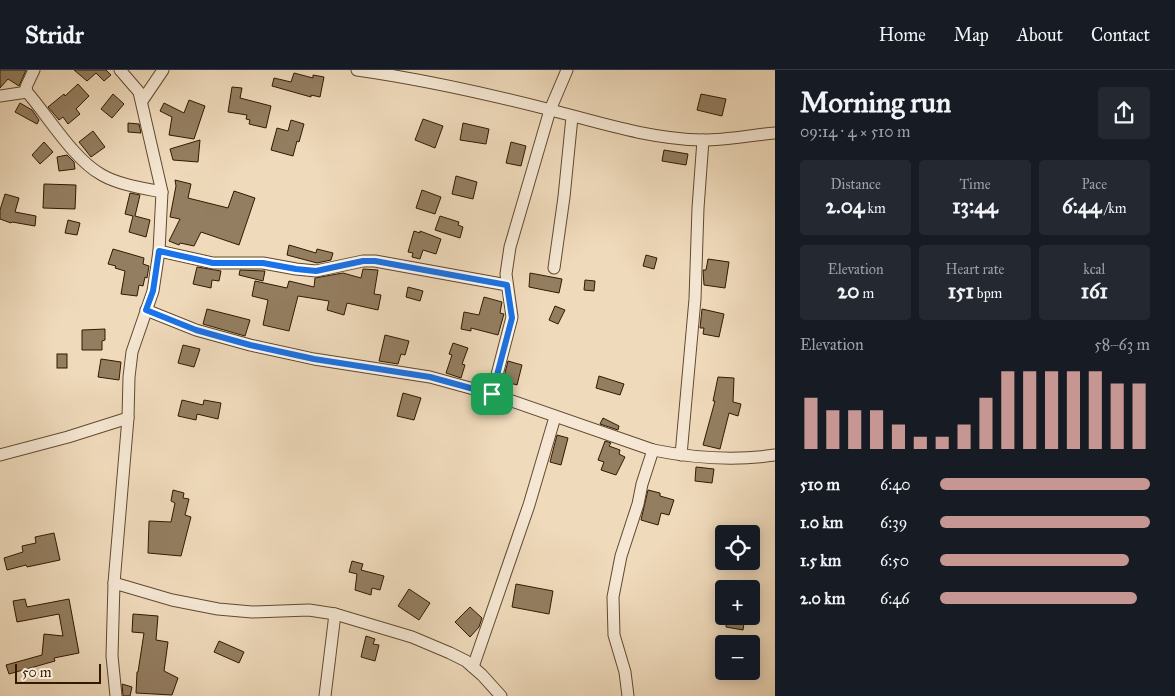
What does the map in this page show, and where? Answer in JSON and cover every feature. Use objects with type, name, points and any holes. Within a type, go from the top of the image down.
[{"type":"street","points":[[34,70],[28,81],[27,92],[71,148],[93,169],[119,182],[162,192]]},
{"type":"street","points":[[116,696],[112,656],[114,584],[132,352],[153,291],[159,251],[162,192],[139,92],[120,70]]},
{"type":"street","points":[[142,101],[163,70]]},
{"type":"street","points":[[357,70],[438,83],[550,110],[604,126],[656,135],[703,140],[775,133]]},
{"type":"street","points":[[492,394],[512,318],[506,274],[510,247],[550,110],[567,70]]},
{"type":"street","points":[[0,96],[27,92]]},
{"type":"street","points":[[554,268],[572,117]]},
{"type":"street","points":[[680,456],[695,299],[698,208],[703,140]]},
{"type":"street","points":[[159,251],[213,263],[263,263],[316,271],[363,261],[375,261],[507,285]]},
{"type":"street","points":[[146,310],[196,330],[250,345],[314,359],[430,377],[492,394],[653,450],[680,456],[730,458],[775,455]]},
{"type":"street","points":[[474,667],[529,505],[555,417]]},
{"type":"street","points":[[0,455],[68,437],[128,418]]},
{"type":"street","points":[[628,696],[625,672],[614,635],[612,621],[613,597],[622,556],[653,450]]},
{"type":"street","points":[[114,584],[172,600],[218,609],[252,612],[309,610],[335,614],[412,637],[450,653],[474,667],[501,696]]},
{"type":"street","points":[[325,696],[335,614]]},
{"type":"building","points":[[0,70],[26,70],[19,86],[8,79],[0,88]]},
{"type":"building","points":[[74,70],[106,70],[111,75],[104,81],[96,73],[87,81]]},
{"type":"building","points":[[294,73],[313,78],[313,75],[324,77],[320,97],[311,95],[311,97],[272,86],[274,78],[291,82]]},
{"type":"building","points":[[78,84],[89,96],[76,109],[80,114],[68,124],[63,117],[59,120],[48,107],[64,94],[65,96]]},
{"type":"building","points":[[232,87],[242,88],[240,98],[271,106],[266,128],[249,124],[250,120],[246,119],[247,115],[228,112]]},
{"type":"building","points":[[113,94],[124,104],[112,118],[101,109]]},
{"type":"building","points":[[701,94],[726,99],[722,116],[697,110]]},
{"type":"building","points":[[189,100],[205,106],[194,139],[169,135],[172,117],[160,111],[164,103],[184,113]]},
{"type":"building","points":[[20,103],[32,110],[39,120],[37,124],[15,112]]},
{"type":"building","points":[[423,119],[443,126],[435,148],[415,140]]},
{"type":"building","points":[[291,120],[304,124],[293,156],[271,150],[277,128],[288,131]]},
{"type":"building","points":[[128,123],[139,124],[141,133],[128,132]]},
{"type":"building","points":[[463,123],[489,129],[486,144],[460,140]]},
{"type":"building","points":[[93,131],[105,147],[91,157],[79,142]]},
{"type":"building","points":[[200,140],[198,162],[173,160],[170,149]]},
{"type":"building","points":[[44,142],[53,152],[40,164],[32,155]]},
{"type":"building","points":[[511,142],[526,146],[521,166],[506,163]]},
{"type":"building","points":[[664,150],[688,154],[686,165],[662,161]]},
{"type":"building","points":[[67,155],[74,162],[75,169],[59,171],[57,157]]},
{"type":"building","points":[[456,176],[477,182],[473,199],[452,194]]},
{"type":"building","points":[[175,180],[191,184],[188,198],[228,208],[234,191],[255,198],[239,245],[201,232],[194,246],[180,243],[179,245],[169,241],[180,219],[170,217],[176,186]]},
{"type":"building","points":[[44,184],[76,185],[75,209],[43,208]]},
{"type":"building","points":[[422,190],[441,197],[435,214],[416,208]]},
{"type":"building","points":[[130,193],[140,195],[135,216],[150,220],[146,237],[129,232],[133,216],[125,214]]},
{"type":"building","points":[[5,194],[19,198],[15,212],[36,216],[35,226],[11,223],[0,219],[0,210]]},
{"type":"building","points":[[440,216],[459,222],[458,225],[463,227],[460,238],[435,230]]},
{"type":"building","points":[[68,220],[80,223],[77,235],[65,233]]},
{"type":"building","points":[[414,231],[420,233],[420,231],[441,239],[436,254],[423,250],[420,259],[412,257],[413,253],[408,252]]},
{"type":"building","points":[[289,245],[316,253],[317,249],[333,253],[331,260],[317,263],[287,255]]},
{"type":"building","points":[[113,249],[144,258],[143,264],[149,266],[147,278],[145,277],[143,286],[139,285],[137,296],[121,294],[125,271],[108,264]]},
{"type":"building","points":[[646,255],[657,258],[654,269],[643,266]]},
{"type":"building","points":[[708,259],[729,262],[725,288],[704,285],[703,270],[706,270]]},
{"type":"building","points":[[197,267],[221,271],[219,281],[212,280],[211,288],[193,284]]},
{"type":"building","points":[[363,269],[378,270],[374,294],[381,295],[378,310],[347,303],[344,315],[327,310],[329,301],[298,296],[289,331],[263,325],[268,300],[252,296],[255,281],[287,288],[289,281],[314,287],[315,278],[343,273],[361,278]]},
{"type":"building","points":[[240,270],[265,271],[263,281],[239,275]]},
{"type":"building","points":[[530,273],[562,279],[559,293],[529,287]]},
{"type":"building","points":[[585,280],[595,281],[594,291],[584,290]]},
{"type":"building","points":[[408,287],[423,291],[420,301],[406,297]]},
{"type":"building","points":[[484,297],[502,302],[500,313],[504,314],[498,335],[471,328],[471,331],[461,329],[464,312],[479,315]]},
{"type":"building","points":[[555,306],[565,310],[558,324],[549,320]]},
{"type":"building","points":[[207,309],[250,320],[245,336],[203,324]]},
{"type":"building","points":[[702,309],[724,314],[719,337],[703,334],[704,328],[700,328]]},
{"type":"building","points":[[105,329],[105,340],[102,341],[102,350],[82,350],[82,330]]},
{"type":"building","points":[[385,335],[409,341],[405,355],[401,354],[398,364],[379,361]]},
{"type":"building","points":[[453,343],[468,348],[462,364],[465,365],[461,378],[446,373],[452,355],[449,354]]},
{"type":"building","points":[[183,345],[200,349],[194,367],[178,363]]},
{"type":"building","points":[[57,354],[67,354],[67,368],[57,368]]},
{"type":"building","points":[[101,359],[121,362],[119,380],[98,377]]},
{"type":"building","points":[[508,361],[522,365],[517,385],[503,381]]},
{"type":"building","points":[[599,376],[624,384],[620,395],[596,388]]},
{"type":"building","points":[[718,377],[734,378],[733,402],[741,404],[738,416],[729,413],[720,449],[703,445],[715,401],[713,401]]},
{"type":"building","points":[[403,393],[421,398],[414,420],[397,416]]},
{"type":"building","points":[[182,400],[203,405],[204,400],[221,403],[218,419],[197,414],[196,420],[178,416]]},
{"type":"building","points":[[603,418],[619,426],[618,430],[600,424]]},
{"type":"building","points":[[557,435],[568,438],[561,465],[550,462]]},
{"type":"building","points":[[605,441],[611,443],[609,446],[620,450],[619,454],[625,457],[616,475],[601,470],[604,462],[598,460]]},
{"type":"building","points":[[696,467],[714,469],[712,483],[695,481]]},
{"type":"building","points":[[173,490],[184,493],[183,498],[189,499],[185,515],[191,517],[181,556],[148,553],[149,521],[171,522],[175,503],[171,501]]},
{"type":"building","points":[[648,490],[660,493],[660,496],[674,500],[669,515],[661,513],[658,525],[641,520]]},
{"type":"building","points":[[54,533],[60,560],[7,570],[4,558],[23,552],[22,546],[36,543],[35,537]]},
{"type":"building","points":[[352,561],[363,564],[361,570],[384,576],[380,590],[372,588],[371,595],[355,590],[357,574],[349,572]]},
{"type":"building","points":[[516,584],[553,591],[549,614],[512,607]]},
{"type":"building","points":[[409,589],[430,603],[419,620],[398,606]]},
{"type":"building","points":[[25,599],[27,607],[69,599],[79,653],[54,658],[55,661],[9,674],[6,665],[42,655],[44,634],[63,636],[59,614],[17,622],[13,601]]},
{"type":"building","points":[[470,607],[482,618],[479,627],[470,637],[455,622]]},
{"type":"building","points":[[133,614],[158,616],[156,640],[168,642],[164,671],[178,678],[172,695],[136,693],[137,672],[144,633],[132,632]]},
{"type":"building","points":[[726,625],[744,625],[743,630],[726,627]]},
{"type":"building","points":[[366,636],[375,639],[373,644],[379,645],[375,661],[361,657]]},
{"type":"building","points":[[219,641],[244,652],[239,663],[214,652]]},
{"type":"building","points":[[122,684],[132,687],[130,696],[123,696]]},
{"type":"route","points":[[159,251],[213,263],[263,263],[316,271],[363,261],[375,261],[507,285],[512,318],[492,394],[430,377],[314,359],[250,345],[196,330],[146,310],[153,291],[159,251]]}]
